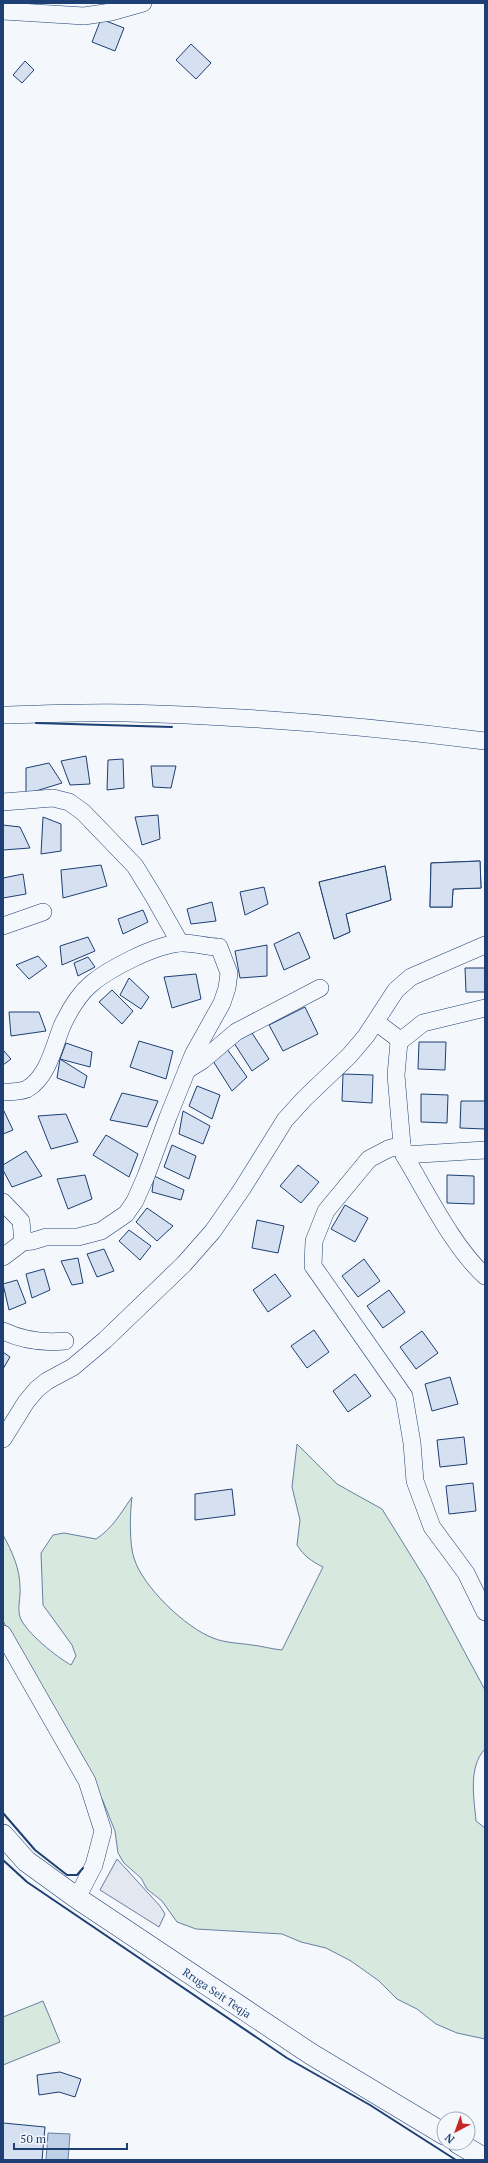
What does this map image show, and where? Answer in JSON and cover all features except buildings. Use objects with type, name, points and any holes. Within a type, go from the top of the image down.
[{"type":"main road","name":"Rruga Seit Teqja","points":[[3,1835],[26,1861],[76,1898],[311,2054],[436,2129]]},
{"type":"main road","points":[[472,2151],[485,2159]]},
{"type":"street","points":[[3,11],[84,16],[111,12],[143,3]]},
{"type":"street","points":[[3,715],[126,713],[260,719],[420,733],[485,741]]},
{"type":"street","points":[[3,802],[53,798],[69,802],[83,812],[135,866],[180,943]]},
{"type":"street","points":[[3,926],[43,912]]},
{"type":"street","points":[[3,1092],[15,1092],[27,1089],[40,1077],[70,1010],[91,984],[110,971],[167,946],[180,943],[206,947],[219,947],[229,973],[227,988],[222,1003],[207,1027],[186,1070],[146,1176],[135,1201],[126,1214],[101,1231],[78,1237],[46,1237],[23,1242],[3,1257]]},
{"type":"street","points":[[3,1439],[26,1402],[37,1389],[47,1381],[73,1367],[105,1340],[184,1264],[213,1231],[242,1189],[285,1120],[309,1094],[349,1056],[376,1022],[396,990],[411,977],[485,945]]},
{"type":"street","points":[[186,1070],[203,1060],[236,1032],[320,988]]},
{"type":"street","points":[[398,1042],[423,1023],[485,1008]]},
{"type":"street","points":[[376,1022],[396,1037],[398,1042],[396,1076],[403,1150],[441,1217],[473,1265],[485,1276]]},
{"type":"street","points":[[485,1150],[388,1149],[369,1159],[326,1211],[314,1241],[313,1266],[404,1396],[412,1443],[415,1481],[427,1514],[432,1527],[466,1573],[485,1609]]},
{"type":"street","points":[[3,1202],[21,1221],[23,1242]]},
{"type":"street","points":[[3,1331],[51,1343],[65,1341]]},
{"type":"street","points":[[3,1634],[87,1781],[103,1831],[94,1865],[76,1898]]},
{"type":"shaded area","points":[[297,1444],[337,1484],[382,1509],[426,1580],[485,1690],[485,1749],[476,1765],[473,1793],[476,1821],[485,1828],[485,2039],[457,2033],[436,2024],[417,2009],[397,1999],[379,1981],[351,1961],[326,1948],[301,1942],[282,1934],[196,1929],[177,1922],[162,1901],[147,1889],[141,1878],[124,1863],[118,1853],[115,1831],[103,1801],[3,1621],[3,1535],[19,1574],[19,1613],[23,1623],[42,1644],[71,1665],[76,1656],[72,1645],[43,1605],[41,1553],[53,1535],[64,1533],[96,1539],[112,1526],[132,1497],[130,1519],[132,1552],[146,1581],[166,1605],[190,1625],[202,1633],[218,1640],[282,1650],[323,1567],[308,1558],[297,1545],[300,1520],[292,1487]]},
{"type":"shaded area","points":[[117,1859],[160,1906],[165,1914],[159,1927],[100,1890]]},
{"type":"shaded area","points":[[43,2001],[60,2042],[3,2065],[3,2017]]},
{"type":"water","points":[[48,2133],[70,2134],[68,2160],[46,2160]]},
{"type":"wall","points":[[36,723],[172,727]]},
{"type":"wall","points":[[3,1813],[35,1850],[67,1875],[77,1875],[83,1868]]},
{"type":"wall","points":[[3,1860],[27,1882],[287,2058],[370,2105],[456,2160]]}]
